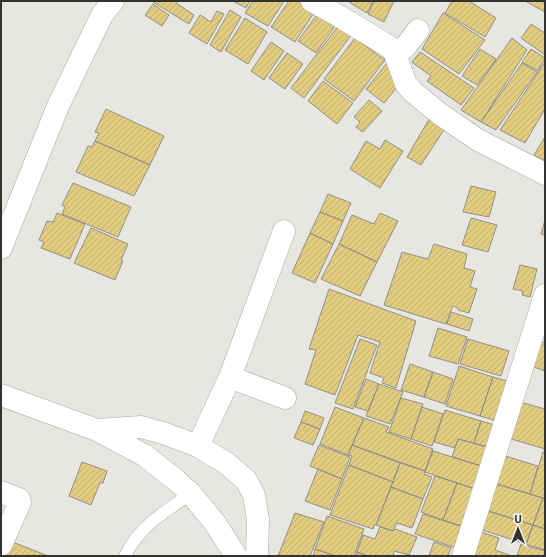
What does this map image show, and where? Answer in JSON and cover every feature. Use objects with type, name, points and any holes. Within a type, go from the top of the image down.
[{"type":"street","points":[[1,248],[58,106],[102,14],[113,1]]},
{"type":"street","points":[[312,1],[393,49],[406,84],[413,92],[440,114],[478,140],[545,174]]},
{"type":"street","points":[[396,55],[406,46],[418,30]]},
{"type":"street","points":[[198,446],[230,376],[284,231]]},
{"type":"street","points":[[463,556],[545,294]]},
{"type":"street","points":[[230,376],[285,398]]},
{"type":"street","points":[[1,395],[97,430],[144,455],[191,494],[215,523],[236,556]]},
{"type":"street","points":[[97,430],[141,427],[163,433],[198,446],[226,463],[246,480],[254,495],[258,520],[256,556]]},
{"type":"street","points":[[1,492],[19,499],[20,502],[1,545]]},
{"type":"lane","points":[[125,556],[130,546],[142,530],[167,509],[191,494]]},
{"type":"building","points":[[177,1],[176,3],[194,15],[189,24],[153,2]]},
{"type":"building","points":[[233,1],[250,1],[246,8]]},
{"type":"building","points":[[253,1],[284,1],[268,26],[245,13]]},
{"type":"building","points":[[289,1],[300,1],[315,11],[295,42],[271,27]]},
{"type":"building","points":[[349,1],[373,1],[367,13]]},
{"type":"building","points":[[374,1],[394,1],[384,22],[368,14]]},
{"type":"building","points":[[452,1],[469,1],[496,18],[485,37],[445,13]]},
{"type":"building","points":[[525,1],[545,1],[545,12]]},
{"type":"building","points":[[153,4],[169,15],[162,26],[145,15]]},
{"type":"building","points":[[230,10],[241,17],[221,52],[210,45]]},
{"type":"building","points":[[217,11],[224,14],[207,44],[189,33],[200,15],[211,22]]},
{"type":"building","points":[[318,13],[335,26],[316,53],[298,41]]},
{"type":"building","points":[[443,13],[485,40],[459,74],[422,49]]},
{"type":"building","points":[[245,18],[267,32],[248,64],[225,50]]},
{"type":"building","points":[[531,24],[545,33],[545,55],[521,38]]},
{"type":"building","points":[[339,25],[352,34],[304,98],[291,88]]},
{"type":"building","points":[[355,38],[385,60],[354,101],[324,79]]},
{"type":"building","points":[[512,38],[527,50],[481,122],[461,110]]},
{"type":"building","points":[[271,42],[284,51],[264,80],[251,71]]},
{"type":"building","points":[[480,49],[496,59],[477,85],[462,76]]},
{"type":"building","points":[[531,49],[545,58],[538,71],[522,62]]},
{"type":"building","points":[[420,52],[474,88],[461,105],[427,81],[431,76],[412,62]]},
{"type":"building","points":[[287,53],[303,64],[285,89],[269,78]]},
{"type":"building","points":[[391,58],[403,80],[384,103],[366,89]]},
{"type":"building","points":[[545,62],[545,109],[525,143],[500,130]]},
{"type":"building","points":[[522,63],[537,72],[496,130],[481,122]]},
{"type":"building","points":[[323,81],[353,103],[337,124],[308,101]]},
{"type":"building","points":[[369,100],[382,111],[363,132],[356,127],[360,122],[354,117]]},
{"type":"building","points":[[106,109],[164,136],[150,165],[95,141],[99,133],[95,132]]},
{"type":"building","points":[[431,116],[449,122],[421,165],[407,157]]},
{"type":"building","points":[[545,137],[545,161],[534,155]]},
{"type":"building","points":[[385,140],[403,151],[380,188],[350,169],[366,141],[380,149]]},
{"type":"building","points":[[95,141],[150,165],[134,196],[76,172],[88,146],[92,147]]},
{"type":"building","points":[[73,183],[131,207],[118,237],[62,214],[65,207],[62,205]]},
{"type":"building","points":[[471,186],[496,192],[489,217],[463,212]]},
{"type":"building","points":[[328,194],[351,203],[343,221],[320,212]]},
{"type":"building","points":[[320,212],[343,221],[333,244],[310,233]]},
{"type":"building","points":[[57,213],[85,224],[70,259],[41,248],[44,242],[39,240],[47,221],[53,222]]},
{"type":"building","points":[[380,213],[398,221],[377,262],[339,244],[352,215],[374,224]]},
{"type":"building","points":[[471,218],[497,225],[488,252],[462,245]]},
{"type":"building","points":[[545,220],[545,235],[541,234]]},
{"type":"building","points":[[91,228],[128,244],[115,280],[74,263]]},
{"type":"building","points":[[310,233],[333,244],[315,283],[292,273]]},
{"type":"building","points":[[339,244],[377,262],[360,296],[321,279]]},
{"type":"building","points":[[434,244],[467,254],[464,268],[475,271],[470,287],[477,289],[469,313],[458,310],[458,308],[453,306],[446,324],[384,305],[402,252],[428,259]]},
{"type":"building","points":[[520,265],[537,269],[530,297],[522,295],[523,291],[513,289]]},
{"type":"building","points":[[329,289],[416,321],[396,388],[382,383],[384,378],[370,373],[380,342],[358,335],[335,395],[305,384],[316,350],[309,349]]},
{"type":"building","points":[[451,312],[473,319],[469,331],[447,324]]},
{"type":"building","points":[[438,328],[467,337],[458,364],[429,356]]},
{"type":"building","points":[[360,339],[377,345],[353,409],[335,403]]},
{"type":"building","points":[[468,339],[509,351],[501,376],[460,364]]},
{"type":"building","points":[[537,341],[545,343],[545,371],[528,365]]},
{"type":"building","points":[[410,364],[433,372],[424,397],[401,390]]},
{"type":"building","points":[[459,366],[493,377],[480,416],[446,406]]},
{"type":"building","points":[[433,372],[453,379],[445,404],[424,397]]},
{"type":"building","points":[[493,377],[514,383],[501,422],[480,416]]},
{"type":"building","points":[[366,379],[379,384],[368,411],[355,407]]},
{"type":"building","points":[[379,384],[403,392],[390,424],[366,416]]},
{"type":"building","points":[[401,398],[423,404],[411,439],[389,432]]},
{"type":"building","points":[[520,402],[545,409],[545,449],[508,438]]},
{"type":"building","points":[[335,407],[364,418],[348,455],[320,444]]},
{"type":"building","points":[[422,407],[443,414],[432,446],[411,439]]},
{"type":"building","points":[[445,410],[481,421],[474,443],[458,439],[455,448],[434,442]]},
{"type":"building","points":[[305,411],[324,418],[320,429],[301,422]]},
{"type":"building","points":[[364,418],[389,427],[386,432],[433,449],[425,471],[352,445]]},
{"type":"building","points":[[481,421],[501,427],[494,449],[474,443]]},
{"type":"building","points":[[301,422],[320,429],[313,445],[294,438]]},
{"type":"building","points":[[458,439],[494,449],[488,468],[452,457]]},
{"type":"building","points":[[319,445],[350,457],[342,479],[310,466]]},
{"type":"building","points":[[352,445],[400,463],[393,482],[349,465],[352,456],[348,455]]},
{"type":"building","points":[[433,451],[488,468],[481,491],[425,472]]},
{"type":"building","points":[[543,452],[545,452],[545,499],[530,494]]},
{"type":"building","points":[[502,455],[538,466],[530,494],[493,483]]},
{"type":"building","points":[[82,462],[107,471],[103,483],[100,483],[91,505],[69,496]]},
{"type":"building","points":[[400,463],[425,471],[424,474],[432,477],[423,499],[391,487]]},
{"type":"building","points":[[349,465],[393,482],[373,529],[330,515]]},
{"type":"building","points":[[318,469],[342,479],[330,510],[305,501]]},
{"type":"building","points":[[435,476],[457,483],[443,520],[421,512]]},
{"type":"building","points":[[457,483],[481,491],[469,528],[443,520]]},
{"type":"building","points":[[493,483],[543,498],[533,525],[485,510]]},
{"type":"building","points":[[391,487],[423,499],[412,528],[397,523],[393,531],[376,525]]},
{"type":"building","points":[[543,498],[545,499],[545,529],[533,525]]},
{"type":"building","points":[[485,510],[533,525],[526,544],[479,529]]},
{"type":"building","points":[[295,513],[324,522],[310,556],[278,556]]},
{"type":"building","points":[[423,514],[466,528],[459,549],[415,534]]},
{"type":"building","points":[[327,516],[364,529],[354,556],[336,556],[315,549]]},
{"type":"building","points":[[533,525],[545,529],[545,550],[526,544]]},
{"type":"building","points":[[380,527],[393,531],[395,529],[417,537],[409,555],[394,551],[393,556],[368,556],[357,552],[363,535],[375,539]]},
{"type":"building","points":[[478,531],[499,538],[495,550],[512,556],[470,556]]},
{"type":"building","points":[[5,539],[48,556],[1,556],[1,549]]},
{"type":"building","points":[[434,542],[451,548],[448,556],[429,556]]},
{"type":"building","points":[[521,544],[545,551],[545,556],[517,556]]},
{"type":"building","points":[[315,549],[336,556],[313,556]]},
{"type":"building","points":[[357,552],[368,556],[356,556]]}]
